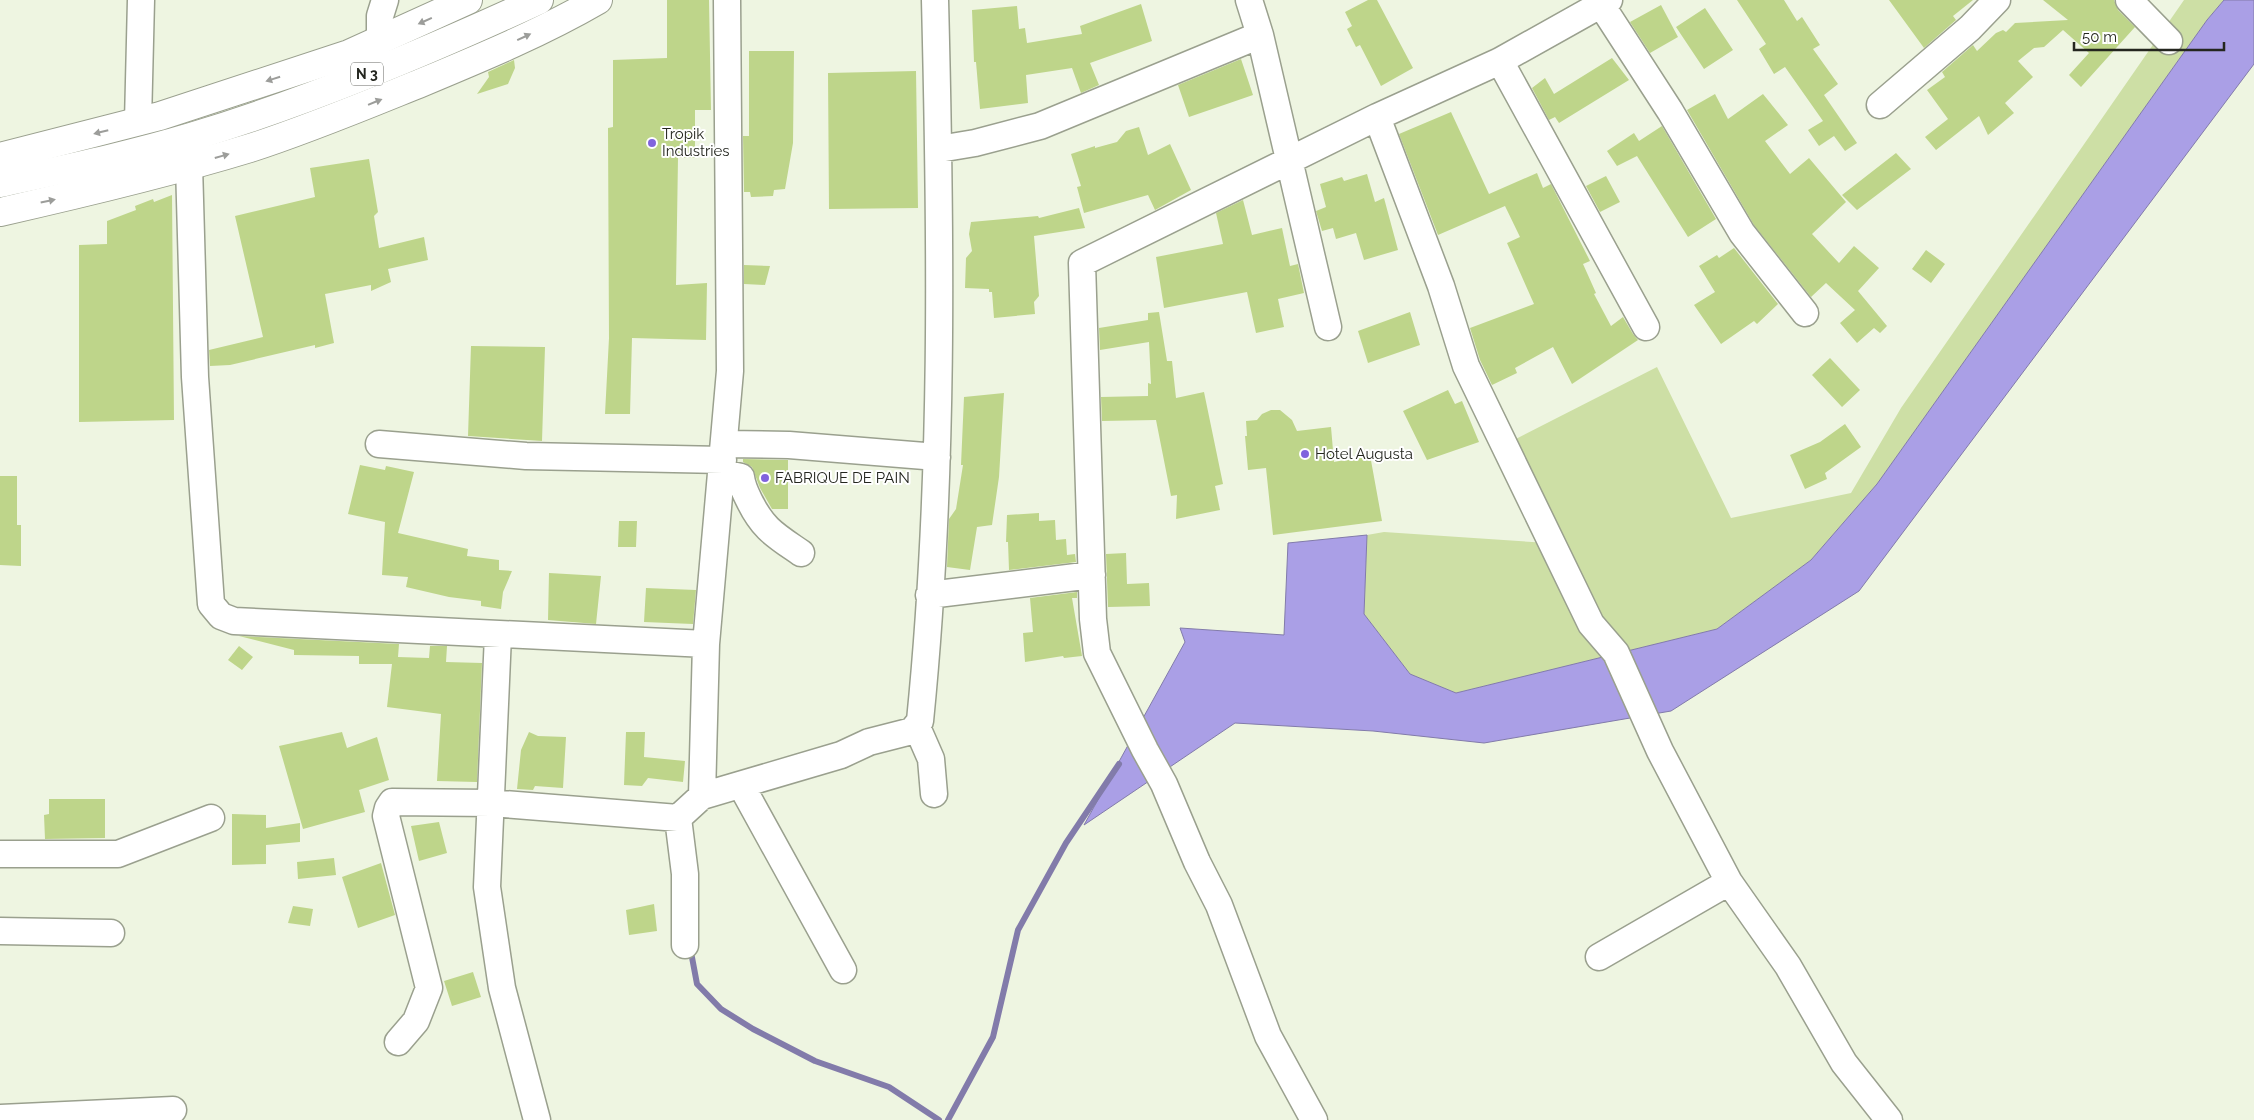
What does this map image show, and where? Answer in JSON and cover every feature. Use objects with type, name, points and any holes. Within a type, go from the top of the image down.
[{"type":"main road","points":[[0,157],[138,122],[349,54],[468,0]]},
{"type":"main road","name":"N 3","points":[[0,183],[88,164],[219,127],[332,88],[469,33],[539,0]]},
{"type":"main road","points":[[0,212],[102,189],[250,148],[354,110],[468,64],[573,14],[598,0]]},
{"type":"street","points":[[138,122],[141,0]]},
{"type":"street","points":[[380,41],[380,16],[385,0]]},
{"type":"street","points":[[702,796],[706,644],[730,370],[727,0]]},
{"type":"street","points":[[398,1042],[416,1020],[429,988],[386,816],[392,802],[491,803],[678,818],[702,796],[841,755],[869,742],[912,731],[920,721],[937,457],[939,149],[935,0]]},
{"type":"street","points":[[1249,0],[1260,35],[1328,328]]},
{"type":"street","points":[[1880,105],[1970,28],[1997,0]]},
{"type":"street","points":[[2129,0],[2169,41]]},
{"type":"street","points":[[1314,1120],[1268,1036],[1219,905],[1197,862],[1164,784],[1098,653],[1093,619],[1082,263],[1377,117],[1500,61],[1606,3],[1742,233],[1804,313]]},
{"type":"street","points":[[939,149],[975,143],[1040,126],[1260,35]]},
{"type":"street","points":[[1500,61],[1646,327]]},
{"type":"street","points":[[1377,117],[1441,286],[1466,366],[1591,624],[1616,653],[1660,752],[1729,882],[1788,966],[1844,1063],[1889,1120]]},
{"type":"street","points":[[189,165],[194,377],[210,604],[221,616],[234,621],[706,644]]},
{"type":"street","points":[[380,444],[526,456],[723,459],[789,445],[937,457]]},
{"type":"street","points":[[723,459],[741,477],[742,485],[758,519],[768,531],[801,553]]},
{"type":"street","points":[[929,595],[1092,574]]},
{"type":"street","points":[[498,635],[487,887],[500,978],[536,1120]]},
{"type":"street","points":[[917,726],[930,758],[934,794]]},
{"type":"street","points":[[741,785],[843,970]]},
{"type":"street","points":[[0,854],[118,854],[212,818]]},
{"type":"street","points":[[678,818],[685,874],[686,945]]},
{"type":"street","points":[[1600,957],[1729,882]]},
{"type":"street","points":[[0,931],[111,933]]},
{"type":"street","points":[[0,1118],[174,1110]]},
{"type":"green space","points":[[2184,0],[2224,0],[2207,20],[1877,484],[1811,560],[1717,629],[1456,693],[1410,674],[1364,614],[1367,535],[1384,532],[1548,543],[1510,442],[1657,367],[1731,518],[1851,493],[1901,408]]},
{"type":"shaded area","points":[[2224,0],[2254,0],[2254,64],[1859,591],[1671,711],[1484,743],[1373,731],[1235,723],[1084,825],[1185,642],[1180,628],[1284,635],[1288,543],[1367,535],[1364,614],[1410,674],[1456,693],[1717,629],[1811,560],[1877,484],[2207,20]]},
{"type":"building","points":[[667,0],[709,0],[711,110],[695,110],[695,158],[678,158],[676,285],[707,283],[706,340],[632,338],[630,414],[605,414],[609,338],[608,128],[613,127],[613,60],[667,58]]},
{"type":"building","points":[[1368,0],[1377,0],[1413,68],[1381,86],[1360,45],[1356,47],[1347,29],[1352,26],[1345,12]]},
{"type":"building","points":[[1737,0],[1784,0],[1797,21],[1802,17],[1820,45],[1813,49],[1838,84],[1824,95],[1857,143],[1845,151],[1834,136],[1819,146],[1808,130],[1823,121],[1785,67],[1774,74],[1759,49],[1766,44]]},
{"type":"building","points":[[1889,0],[1973,0],[1953,16],[1956,20],[1924,48]]},
{"type":"building","points":[[2043,0],[2114,0],[2118,10],[2135,27],[2081,87],[2069,75],[2089,53],[2063,30],[2044,47],[2034,48],[2018,61],[2033,77],[2005,103],[2014,113],[1988,135],[1979,116],[1936,150],[1925,137],[1948,119],[1927,90],[1945,77],[1942,72],[1973,45],[1977,51],[1996,33],[2003,30],[2006,32],[2015,23],[2068,20]]},
{"type":"building","points":[[1141,4],[1152,41],[1090,63],[1099,85],[1081,93],[1072,68],[1026,75],[1028,103],[980,109],[976,62],[974,62],[972,10],[1017,6],[1019,29],[1025,28],[1027,43],[1082,34],[1080,26]]},
{"type":"building","points":[[1661,5],[1678,37],[1650,53],[1630,22]]},
{"type":"building","points":[[1705,8],[1733,50],[1704,69],[1676,27]]},
{"type":"building","points":[[749,51],[794,51],[793,143],[785,189],[774,190],[773,196],[751,197],[750,192],[744,192],[743,136],[749,136]]},
{"type":"building","points":[[1612,58],[1629,80],[1559,123],[1555,117],[1549,120],[1532,88],[1545,78],[1554,94]]},
{"type":"building","points":[[1241,59],[1253,95],[1189,117],[1178,85]]},
{"type":"building","points":[[514,60],[515,68],[508,84],[477,94],[489,77],[488,72]]},
{"type":"building","points":[[916,71],[918,208],[829,209],[828,73]]},
{"type":"building","points":[[1715,94],[1728,119],[1763,94],[1788,125],[1765,141],[1790,174],[1809,158],[1846,202],[1812,234],[1839,263],[1854,246],[1879,268],[1858,291],[1887,326],[1880,333],[1874,328],[1857,343],[1840,323],[1855,310],[1826,283],[1811,297],[1754,225],[1687,110]]},
{"type":"building","points":[[1451,112],[1489,194],[1537,173],[1543,188],[1551,184],[1590,261],[1583,264],[1596,293],[1594,294],[1611,326],[1623,317],[1638,340],[1572,384],[1553,347],[1515,368],[1517,373],[1492,385],[1480,360],[1470,328],[1534,304],[1507,243],[1520,237],[1505,206],[1438,235],[1399,134]]},
{"type":"building","points":[[1662,126],[1716,219],[1688,237],[1637,156],[1617,166],[1607,151],[1634,133],[1639,141]]},
{"type":"building","points":[[1139,127],[1148,155],[1170,144],[1191,190],[1155,210],[1148,195],[1084,213],[1077,187],[1081,186],[1071,154],[1095,146],[1095,148],[1117,142],[1126,131]]},
{"type":"building","points":[[1896,153],[1911,169],[1857,210],[1842,195]]},
{"type":"building","points":[[369,159],[378,212],[374,216],[379,248],[424,237],[428,260],[388,269],[391,282],[371,291],[371,285],[325,294],[334,343],[315,348],[315,345],[230,365],[210,366],[209,350],[263,337],[235,216],[315,197],[310,168]]},
{"type":"building","points":[[1367,174],[1375,202],[1384,198],[1398,250],[1364,260],[1356,233],[1336,239],[1333,228],[1322,231],[1316,211],[1326,207],[1320,184],[1342,177],[1344,181]]},
{"type":"building","points":[[1606,176],[1620,202],[1600,212],[1586,186]]},
{"type":"building","points":[[172,195],[174,420],[79,422],[79,245],[107,244],[107,221],[136,210],[135,206],[153,199],[154,202]]},
{"type":"building","points":[[1243,200],[1252,235],[1282,228],[1290,266],[1298,264],[1304,293],[1278,299],[1284,327],[1256,333],[1247,292],[1164,308],[1156,257],[1223,244],[1216,213]]},
{"type":"building","points":[[1079,208],[1085,228],[1034,236],[1039,296],[1034,302],[1035,314],[994,318],[992,292],[989,292],[989,289],[965,288],[966,258],[972,251],[969,234],[971,222],[1038,216],[1039,218]]},
{"type":"building","points":[[1734,248],[1778,304],[1757,324],[1754,321],[1721,344],[1694,305],[1715,292],[1699,266],[1717,255],[1719,258]]},
{"type":"building","points":[[1926,250],[1945,264],[1931,283],[1912,269]]},
{"type":"building","points":[[744,265],[770,266],[765,285],[744,284]]},
{"type":"building","points":[[1159,312],[1167,361],[1172,361],[1176,398],[1204,392],[1223,484],[1215,486],[1220,510],[1176,519],[1177,495],[1171,496],[1156,420],[1102,421],[1101,397],[1148,396],[1148,383],[1151,384],[1149,342],[1100,350],[1099,328],[1148,320],[1148,313]]},
{"type":"building","points":[[1410,312],[1420,345],[1368,363],[1358,331]]},
{"type":"building","points":[[471,346],[545,347],[542,441],[468,436]]},
{"type":"building","points":[[1830,358],[1860,390],[1842,407],[1812,375]]},
{"type":"building","points":[[1448,390],[1455,404],[1462,401],[1479,442],[1427,460],[1403,411]]},
{"type":"building","points":[[1004,393],[999,477],[992,525],[977,527],[970,570],[947,567],[949,519],[956,509],[963,465],[961,465],[964,397]]},
{"type":"building","points":[[1271,410],[1280,410],[1292,420],[1297,431],[1331,427],[1334,462],[1370,455],[1382,521],[1273,535],[1266,468],[1248,470],[1245,436],[1247,436],[1246,421],[1257,420],[1262,414]]},
{"type":"building","points":[[1845,424],[1861,447],[1825,473],[1827,479],[1805,489],[1790,455],[1820,442]]},
{"type":"building","points":[[743,459],[788,460],[788,509],[772,509],[760,488],[752,467],[743,462]]},
{"type":"building","points":[[360,465],[385,470],[386,466],[414,472],[398,533],[468,549],[467,556],[499,560],[499,570],[512,571],[503,592],[501,609],[481,606],[481,601],[449,597],[406,587],[408,577],[382,575],[385,522],[348,514]]},
{"type":"building","points":[[0,476],[17,476],[17,525],[21,525],[21,566],[0,565]]},
{"type":"building","points":[[1039,513],[1039,521],[1055,520],[1056,540],[1066,539],[1067,555],[1075,554],[1076,562],[1009,570],[1008,542],[1006,542],[1007,515]]},
{"type":"building","points":[[619,521],[637,521],[636,547],[618,547]]},
{"type":"building","points":[[1126,553],[1127,584],[1149,583],[1150,606],[1108,607],[1106,554]]},
{"type":"building","points":[[549,573],[601,576],[596,624],[548,620]]},
{"type":"building","points":[[646,588],[696,590],[693,624],[644,622]]},
{"type":"building","points":[[1077,592],[1077,598],[1072,598],[1082,656],[1064,658],[1063,656],[1025,662],[1023,633],[1033,632],[1030,598]]},
{"type":"building","points":[[239,636],[399,644],[398,657],[429,658],[430,646],[447,646],[446,662],[482,663],[477,782],[437,781],[441,714],[387,707],[392,664],[359,664],[359,656],[294,655],[294,650]]},
{"type":"building","points":[[239,646],[253,657],[242,670],[228,660]]},
{"type":"building","points":[[342,732],[347,748],[377,737],[389,780],[359,790],[365,812],[303,829],[279,746]]},
{"type":"building","points":[[529,732],[538,736],[566,737],[563,788],[535,786],[533,790],[517,789],[521,750]]},
{"type":"building","points":[[626,732],[645,732],[644,757],[685,761],[683,782],[648,778],[642,786],[624,785]]},
{"type":"building","points":[[49,799],[105,799],[105,838],[45,839],[44,815],[49,814]]},
{"type":"building","points":[[232,814],[266,815],[266,828],[300,823],[300,842],[266,845],[266,864],[232,865]]},
{"type":"building","points":[[439,822],[447,853],[419,861],[411,826]]},
{"type":"building","points":[[334,858],[336,875],[298,879],[297,862]]},
{"type":"building","points":[[381,863],[395,915],[358,928],[342,877]]},
{"type":"building","points":[[654,904],[657,931],[629,935],[626,910]]},
{"type":"building","points":[[293,906],[313,909],[310,926],[288,923]]},
{"type":"building","points":[[473,972],[481,997],[452,1006],[444,981]]},
{"type":"waterway","points":[[948,1120],[993,1037],[1018,930],[1066,843],[1119,764]]},
{"type":"waterway","points":[[691,952],[697,984],[721,1009],[753,1029],[815,1061],[889,1087],[939,1120]]},
{"type":"place","name":"Tropik Industries","points":[[652,143]]},
{"type":"place","name":"Hotel Augusta","points":[[1305,454]]},
{"type":"place","name":"FABRIQUE DE PAIN","points":[[765,478]]}]
